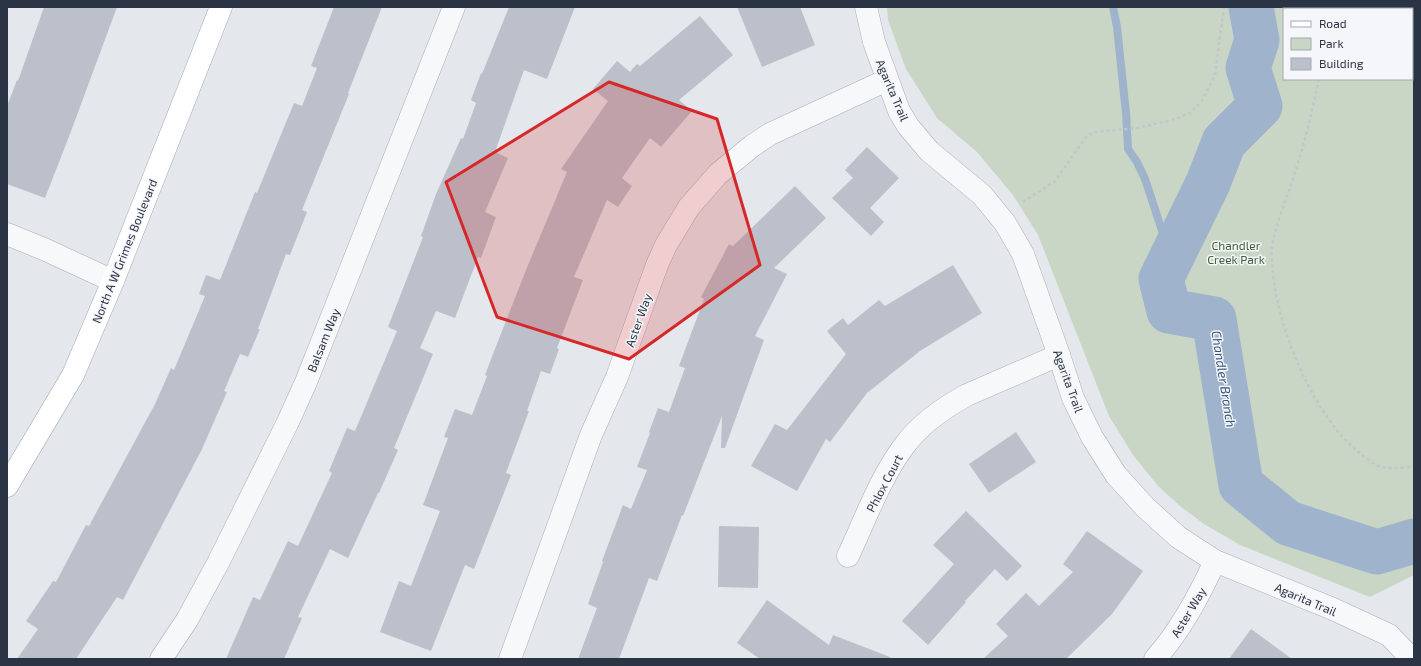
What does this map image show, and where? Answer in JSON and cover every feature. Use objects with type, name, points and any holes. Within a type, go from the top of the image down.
[{"type":"main road","name":"North A W Grimes Boulevard","points":[[7,486],[72,375],[113,282],[221,7]]},
{"type":"street","name":"Balsam Way","points":[[161,659],[187,620],[218,563],[288,424],[454,7]]},
{"type":"street","name":"Agarita Trail","points":[[866,7],[874,42],[887,80],[899,111],[908,126],[929,151],[982,195],[1005,223],[1023,254],[1060,355],[1073,398],[1092,437],[1116,475],[1146,507],[1178,537],[1215,561],[1333,609],[1389,635],[1412,659]]},
{"type":"street","name":"Aster Way","points":[[510,659],[591,435],[617,377],[657,265],[666,245],[689,207],[718,174],[770,134],[887,80]]},
{"type":"street","points":[[7,234],[46,250],[113,282]]},
{"type":"street","name":"Phlox Court","points":[[848,556],[886,474],[904,446],[926,422],[953,402],[1060,355]]},
{"type":"street","name":"Aster Way","points":[[1155,659],[1176,633],[1198,598],[1215,561]]},
{"type":"path","points":[[1023,202],[1055,181],[1086,137],[1094,132],[1137,128],[1172,120],[1190,113],[1201,102],[1215,75],[1224,7]]},
{"type":"path","points":[[1319,80],[1304,144],[1273,239],[1272,262],[1277,298],[1286,334],[1305,379],[1329,421],[1348,444],[1364,457],[1380,466],[1403,468],[1414,466]]},
{"type":"highlighted area","points":[[609,82],[717,119],[760,265],[629,359],[497,317],[446,182]]},
{"type":"green space","name":"Chandler Creek Park","points":[[887,7],[1414,7],[1414,575],[1370,597],[1240,545],[1204,524],[1180,506],[1158,486],[1133,455],[1109,416],[1038,235],[1013,195],[977,152],[937,118],[906,69],[888,20]]},
{"type":"building","points":[[44,7],[117,7],[45,198],[7,184],[7,106],[17,80],[18,81]]},
{"type":"building","points":[[334,7],[382,7],[302,210],[307,212],[290,255],[286,254],[258,329],[260,329],[248,357],[240,354],[224,391],[227,392],[202,449],[123,600],[117,597],[76,659],[17,659],[38,629],[26,621],[53,581],[56,582],[86,525],[89,526],[155,404],[171,368],[174,370],[205,296],[199,294],[206,275],[220,280],[255,192],[257,193],[294,103],[302,106],[317,68],[311,66]]},
{"type":"building","points":[[509,7],[575,7],[547,79],[524,70],[495,152],[508,158],[485,212],[496,217],[481,258],[478,257],[455,318],[436,311],[420,348],[433,354],[394,448],[398,450],[348,558],[330,549],[298,617],[302,618],[284,659],[226,659],[253,597],[260,600],[288,541],[298,546],[332,473],[329,471],[347,428],[355,431],[397,331],[388,327],[423,237],[421,236],[436,194],[461,138],[463,139],[476,103],[471,100]]},
{"type":"building","points":[[737,7],[800,7],[815,45],[762,67]]},
{"type":"building","points":[[700,16],[733,55],[679,100],[692,111],[661,147],[650,138],[622,178],[632,186],[618,207],[607,200],[574,277],[583,280],[557,348],[559,349],[550,374],[541,371],[527,411],[529,411],[506,473],[511,475],[474,569],[465,565],[431,651],[380,632],[399,581],[411,586],[440,511],[423,505],[448,438],[444,437],[455,409],[472,415],[487,376],[485,375],[493,354],[567,172],[561,169],[608,101],[593,89],[617,61],[630,72],[637,64],[640,66]]},
{"type":"building","points":[[867,147],[899,178],[870,208],[884,222],[871,236],[832,198],[853,178],[845,170]]},
{"type":"building","points":[[795,186],[826,218],[774,268],[787,274],[755,336],[764,340],[725,448],[721,448],[722,416],[657,581],[649,578],[619,659],[578,659],[597,608],[588,604],[603,562],[602,561],[623,505],[631,509],[647,470],[637,467],[658,408],[669,412],[685,368],[679,366],[704,299],[701,297],[729,244],[733,246]]},
{"type":"building","points":[[953,265],[982,313],[920,351],[867,393],[830,442],[826,439],[797,491],[751,466],[775,424],[787,430],[846,354],[827,331],[843,318],[848,325],[879,300],[885,306]]},
{"type":"building","points":[[1016,432],[1036,462],[989,493],[969,464]]},
{"type":"building","points":[[966,511],[1022,566],[1007,581],[995,569],[965,601],[966,602],[928,645],[902,621],[954,564],[933,545]]},
{"type":"building","points":[[719,526],[759,527],[758,588],[718,587]]},
{"type":"building","points":[[1087,531],[1143,571],[1112,614],[1066,659],[983,659],[1008,636],[996,624],[1026,593],[1039,606],[1073,572],[1063,564]]},
{"type":"building","points":[[767,600],[829,645],[833,635],[890,657],[890,659],[760,659],[737,643]]},
{"type":"building","points":[[1251,629],[1292,659],[1229,659]]},
{"type":"waterway","points":[[1113,7],[1117,27],[1126,113],[1128,149],[1137,162],[1145,179],[1171,258]]},
{"type":"waterway","name":"Chandler Branch","points":[[1251,7],[1257,40],[1248,68],[1260,106],[1224,142],[1208,183],[1161,279],[1169,311],[1214,319],[1241,485],[1288,523],[1377,552],[1414,541]]}]
